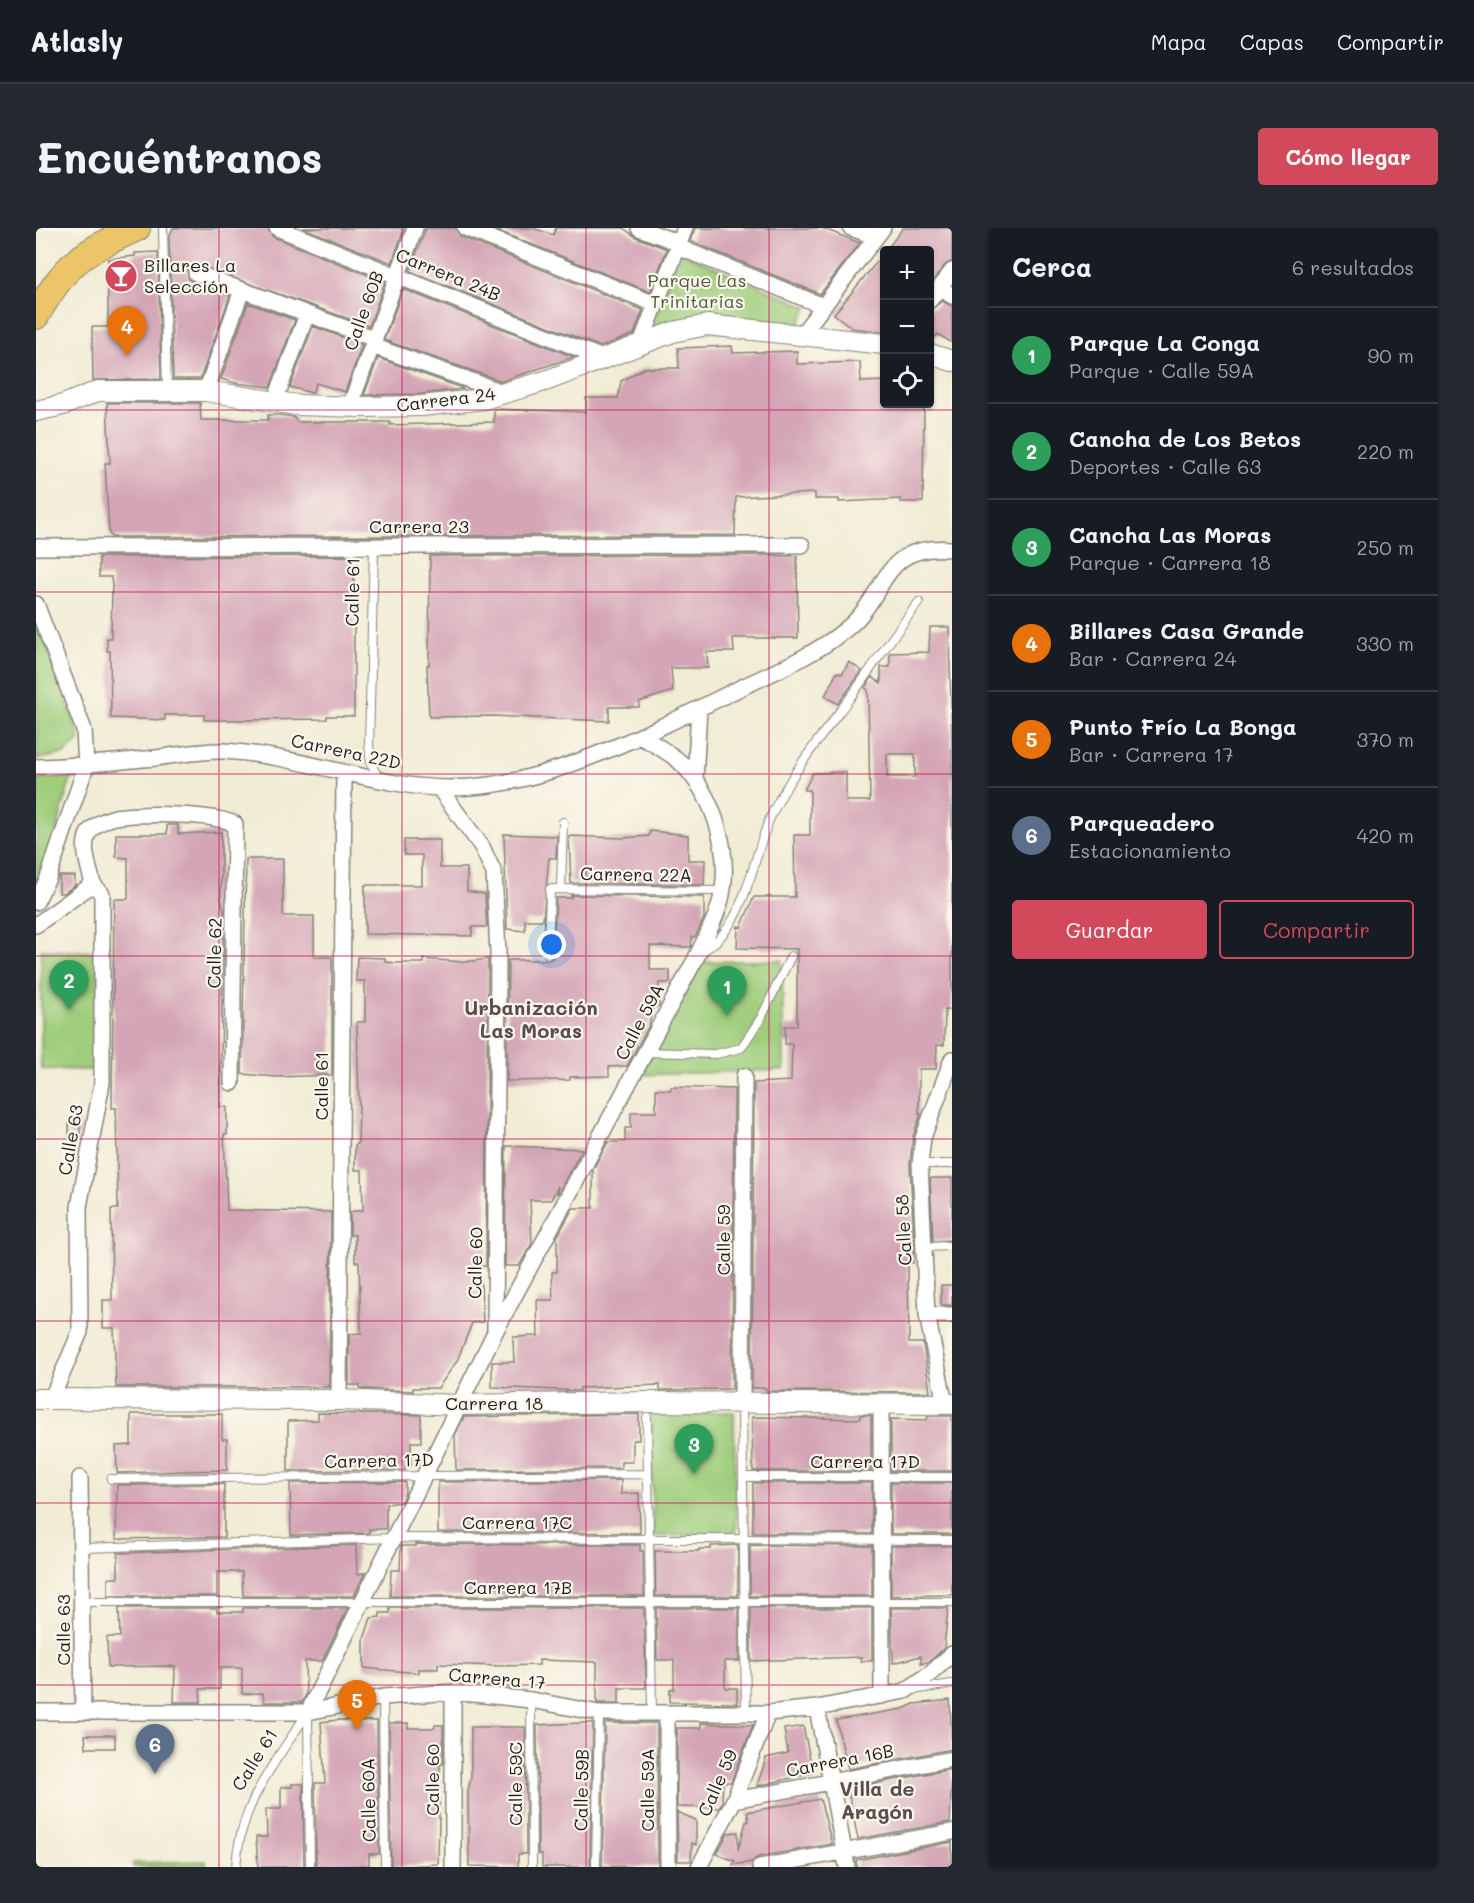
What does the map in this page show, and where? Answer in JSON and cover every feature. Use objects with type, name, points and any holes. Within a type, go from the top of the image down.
[{"type":"highway","points":[[36,316],[58,279],[74,261],[98,246],[137,228]]},
{"type":"street","name":"Carrera 24B","points":[[277,228],[605,359]]},
{"type":"street","name":"Calle 60B","points":[[350,406],[415,228]]},
{"type":"street","points":[[465,228],[655,304]]},
{"type":"street","points":[[639,228],[823,306]]},
{"type":"street","points":[[641,343],[685,228]]},
{"type":"street","points":[[802,334],[880,233],[851,228]]},
{"type":"street","points":[[946,292],[952,271]]},
{"type":"street","points":[[196,273],[307,314],[506,393]]},
{"type":"street","points":[[206,391],[242,290]]},
{"type":"street","points":[[276,401],[307,314]]},
{"type":"street","name":"Carrera 24","points":[[36,411],[63,405],[98,392],[167,390],[206,391],[297,405],[422,406],[484,399],[605,359],[673,332],[707,325],[880,343]]},
{"type":"street","points":[[934,355],[952,361]]},
{"type":"street","name":"Carrera 23","points":[[36,547],[802,545]]},
{"type":"street","name":"Carrera 22D","points":[[36,767],[86,766],[218,751],[265,753],[379,780],[439,788],[472,788],[512,783],[641,737],[823,648],[850,627],[897,563],[911,551],[929,547],[952,549]]},
{"type":"street","points":[[36,604],[84,730],[86,766],[48,878],[36,903]]},
{"type":"street","points":[[694,779],[699,709]]},
{"type":"street","name":"Calle 59A","points":[[495,1332],[698,953],[720,903],[725,870],[722,839],[694,779],[679,761],[641,737]]},
{"type":"street","name":"Calle 61","points":[[339,1400],[344,772]]},
{"type":"street","name":"Calle 60","points":[[308,1713],[495,1332],[498,953],[494,873],[482,847],[439,788]]},
{"type":"street","name":"Calle 62","points":[[114,817],[209,816],[235,824],[232,1083]]},
{"type":"street","name":"Calle 63","points":[[43,1400],[80,1332],[79,1207],[102,1083],[102,894],[93,884],[85,845],[87,836],[99,823],[114,817]]},
{"type":"street","points":[[36,925],[93,884]]},
{"type":"street","name":"Calle 58","points":[[948,1404],[927,1315],[920,1164],[922,1138],[946,1090],[952,1059]]},
{"type":"street","name":"Calle 59","points":[[742,1403],[744,1076]]},
{"type":"street","points":[[927,1315],[952,1315]]},
{"type":"street","name":"Carrera 18","points":[[43,1400],[339,1400],[458,1405],[948,1404]]},
{"type":"street","points":[[881,1403],[882,1696]]},
{"type":"street","name":"Calle 63","points":[[80,1478],[84,1602],[83,1711]]},
{"type":"street","points":[[905,1691],[930,1674],[952,1654]]},
{"type":"street","name":"Carrera 17","points":[[36,1712],[308,1713],[383,1697],[453,1692],[531,1700],[599,1713],[768,1713],[817,1708],[905,1691]]},
{"type":"street","name":"Calle 60","points":[[453,1692],[453,1867]]},
{"type":"street","points":[[817,1708],[846,1860]]},
{"type":"street","name":"Calle 59A","points":[[660,1713],[668,1867]]},
{"type":"street","name":"Calle 59","points":[[699,1867],[734,1800],[768,1713]]},
{"type":"street","name":"Carrera 16B","points":[[734,1800],[832,1784],[952,1759]]},
{"type":"street","points":[[760,1867],[846,1860],[952,1832]]},
{"type":"lane","points":[[163,230],[167,390]]},
{"type":"lane","name":"Calle 61","points":[[374,546],[369,745],[371,763],[379,780]]},
{"type":"lane","points":[[698,953],[711,947],[729,926],[747,888],[767,825],[783,792],[878,654],[919,602]]},
{"type":"lane","points":[[561,889],[563,822]]},
{"type":"lane","name":"Carrera 22A","points":[[548,954],[550,889],[722,891]]},
{"type":"lane","points":[[645,1052],[716,1054],[741,1048],[761,1018],[790,956]]},
{"type":"lane","points":[[920,1164],[952,1164]]},
{"type":"lane","points":[[924,1247],[952,1246]]},
{"type":"lane","points":[[742,1403],[746,1713]]},
{"type":"lane","points":[[647,1417],[650,1602],[660,1713]]},
{"type":"lane","name":"Carrera 17D","points":[[111,1479],[648,1474]]},
{"type":"lane","name":"Carrera 17D","points":[[743,1477],[952,1477]]},
{"type":"lane","name":"Carrera 17C","points":[[82,1548],[393,1538],[952,1540]]},
{"type":"lane","name":"Carrera 17B","points":[[84,1602],[952,1602]]},
{"type":"lane","name":"Carrera 17","points":[[905,1691],[952,1684]]},
{"type":"lane","name":"Calle 60A","points":[[383,1697],[385,1867]]},
{"type":"lane","name":"Calle 59C","points":[[531,1700],[532,1867]]},
{"type":"lane","points":[[308,1713],[310,1867]]},
{"type":"lane","name":"Calle 61","points":[[236,1867],[243,1823],[257,1787],[308,1713]]},
{"type":"lane","name":"Calle 59B","points":[[596,1867],[599,1713]]},
{"type":"green space","name":"Parque Las Trinitarias","points":[[680,252],[807,307],[797,329],[648,335]]},
{"type":"green space","points":[[36,616],[79,734],[79,741],[64,754],[37,759]]},
{"type":"green space","points":[[73,770],[44,876],[36,895],[37,778]]},
{"type":"green space","points":[[41,950],[99,952],[95,1070],[41,1069]]},
{"type":"green space","points":[[782,960],[784,1070],[640,1075],[701,962]]},
{"type":"green space","points":[[734,1412],[736,1534],[653,1536],[651,1414]]},
{"type":"green space","points":[[206,1861],[206,1867],[133,1867],[133,1863]]},
{"type":"building","points":[[173,228],[267,228],[273,237],[385,282],[369,326],[194,264],[187,270],[189,280],[230,296],[200,379],[173,379],[169,237]]},
{"type":"building","points":[[303,228],[402,228],[404,229],[392,263]]},
{"type":"building","points":[[426,228],[455,228],[461,237],[643,310],[634,334],[601,347],[410,271]]},
{"type":"building","points":[[491,228],[533,228],[553,235],[556,228],[623,228],[636,237],[667,249],[650,292]]},
{"type":"building","points":[[695,228],[822,228],[860,243],[820,294],[690,241]]},
{"type":"building","points":[[903,228],[952,228],[952,261],[945,265],[934,280],[934,246],[890,245]]},
{"type":"building","points":[[158,252],[161,379],[93,380],[92,327],[108,327],[108,259],[135,256],[135,253]]},
{"type":"building","points":[[880,258],[880,331],[852,328],[834,314]]},
{"type":"building","points":[[403,289],[574,357],[502,381],[384,340]]},
{"type":"building","points":[[942,301],[952,306],[952,343],[938,334],[934,338],[934,307]]},
{"type":"building","points":[[248,303],[295,320],[270,387],[221,379]]},
{"type":"building","points":[[313,326],[362,345],[345,392],[316,383],[312,393],[290,387]]},
{"type":"building","points":[[732,346],[733,353],[797,351],[797,364],[860,362],[861,382],[880,381],[880,408],[924,408],[923,502],[901,502],[901,499],[839,502],[839,499],[815,499],[815,493],[736,497],[735,535],[111,537],[109,532],[105,463],[110,463],[107,403],[200,403],[201,420],[268,420],[268,415],[280,415],[294,417],[297,422],[390,422],[390,425],[494,422],[494,409],[586,412],[586,398],[618,398],[621,381],[644,368],[679,368],[678,348]]},
{"type":"building","points":[[378,358],[463,389],[421,394],[364,395]]},
{"type":"building","points":[[351,556],[354,582],[354,716],[327,716],[327,719],[242,720],[204,720],[204,715],[165,715],[165,720],[111,718],[110,651],[107,651],[107,638],[111,638],[112,586],[111,577],[99,577],[99,557]]},
{"type":"building","points":[[430,556],[797,556],[798,638],[733,638],[734,652],[707,652],[708,668],[671,668],[673,691],[639,702],[639,707],[609,707],[609,721],[491,716],[429,717],[427,665],[429,665]]},
{"type":"building","points":[[930,627],[949,627],[952,745],[952,1004],[951,1010],[945,1010],[944,1045],[937,1045],[936,1069],[919,1069],[919,1114],[921,1114],[913,1137],[910,1164],[914,1241],[913,1263],[908,1263],[909,1343],[923,1343],[930,1392],[766,1391],[766,1388],[752,1388],[754,1083],[791,1081],[792,1044],[785,1044],[785,1026],[797,1026],[797,949],[737,948],[738,926],[741,927],[754,897],[795,897],[794,835],[810,835],[810,790],[804,790],[813,773],[846,772],[846,801],[870,801],[868,690],[865,688],[872,677],[881,683],[881,667],[890,667],[890,653],[929,652]],"holes":[[[887,754],[915,754],[915,777],[887,777]]]},
{"type":"building","points":[[849,662],[862,671],[838,704],[825,696],[837,672],[842,674]]},
{"type":"building","points":[[167,825],[178,825],[178,834],[221,832],[221,899],[224,911],[220,1107],[227,1107],[227,1134],[224,1134],[227,1210],[331,1212],[329,1387],[116,1387],[114,1328],[103,1328],[103,1300],[112,1300],[111,1209],[118,1209],[116,1108],[112,1108],[114,899],[128,899],[128,858],[116,857],[116,834],[167,834]]},
{"type":"building","points":[[650,831],[688,835],[688,860],[705,860],[704,885],[571,883],[569,836],[622,838],[649,836]]},
{"type":"building","points":[[504,834],[557,836],[556,858],[549,858],[543,920],[525,920],[525,931],[507,929]]},
{"type":"building","points":[[404,840],[440,840],[440,868],[467,868],[467,891],[485,894],[487,927],[472,927],[472,936],[365,934],[365,885],[422,885],[422,855],[404,855]]},
{"type":"building","points":[[246,859],[283,859],[283,916],[314,916],[314,957],[332,957],[332,1075],[277,1077],[242,1074]]},
{"type":"building","points":[[59,876],[75,876],[75,885],[64,893],[59,893]]},
{"type":"building","points":[[571,895],[704,897],[704,918],[695,937],[692,937],[691,947],[650,946],[650,970],[670,970],[670,983],[659,983],[659,1006],[653,1008],[649,1025],[627,1066],[609,1067],[609,1076],[570,1077],[570,1080],[507,1081],[508,960],[553,958],[556,898],[571,898]]},
{"type":"building","points":[[357,957],[385,958],[385,962],[398,963],[424,963],[424,959],[464,962],[488,959],[486,1266],[480,1267],[483,1322],[472,1323],[457,1361],[438,1388],[413,1388],[413,1391],[360,1389],[360,1385],[349,1385],[349,1334],[361,1333],[359,1262],[355,1262],[355,1235],[350,1235],[350,1212],[363,1210],[362,1170],[355,1170],[355,1145],[358,1144],[359,1109],[357,1022],[365,1022],[365,981],[356,981]]},
{"type":"building","points":[[671,1087],[734,1089],[732,1389],[660,1390],[660,1385],[580,1388],[580,1391],[492,1387],[492,1362],[514,1362],[513,1337],[538,1336],[537,1300],[553,1300],[552,1272],[557,1272],[557,1237],[573,1208],[593,1208],[593,1169],[608,1142],[625,1142],[625,1128],[631,1128],[631,1112],[656,1112],[656,1089],[671,1090]]},
{"type":"building","points":[[69,1122],[80,1122],[80,1136],[69,1136]]},
{"type":"building","points":[[506,1146],[582,1149],[557,1195],[558,1186],[551,1200],[530,1200],[532,1243],[519,1266],[505,1266]]},
{"type":"building","points":[[930,1178],[952,1178],[952,1240],[933,1241]]},
{"type":"building","points":[[941,1285],[952,1285],[952,1305],[941,1305]]},
{"type":"building","points":[[318,1413],[421,1415],[421,1442],[411,1442],[411,1466],[405,1466],[405,1470],[288,1471],[288,1421],[318,1420]]},
{"type":"building","points":[[131,1414],[222,1414],[222,1439],[227,1439],[227,1470],[117,1473],[116,1446],[131,1445]]},
{"type":"building","points":[[639,1414],[639,1440],[633,1440],[633,1462],[621,1462],[621,1468],[456,1470],[455,1435],[464,1417]]},
{"type":"building","points":[[860,1415],[871,1415],[871,1471],[753,1471],[752,1417],[860,1419]]},
{"type":"building","points":[[928,1416],[952,1416],[952,1471],[891,1471],[891,1419],[927,1420]]},
{"type":"building","points":[[621,1480],[621,1494],[639,1493],[640,1533],[438,1532],[438,1482]]},
{"type":"building","points":[[405,1482],[405,1492],[401,1502],[386,1504],[386,1529],[369,1529],[369,1533],[291,1535],[290,1483]]},
{"type":"building","points":[[753,1483],[872,1483],[872,1534],[753,1533]]},
{"type":"building","points":[[891,1483],[952,1483],[952,1534],[891,1534]]},
{"type":"building","points":[[224,1484],[224,1537],[116,1539],[117,1485]]},
{"type":"building","points":[[416,1544],[640,1545],[640,1551],[643,1551],[644,1596],[390,1596],[391,1570],[400,1570],[401,1546],[416,1546]]},
{"type":"building","points":[[356,1545],[357,1574],[365,1573],[354,1596],[243,1596],[242,1572],[217,1572],[217,1596],[108,1596],[108,1578],[118,1578],[118,1553]]},
{"type":"building","points":[[738,1545],[738,1596],[656,1596],[655,1551],[699,1551],[699,1549],[711,1549],[711,1546]]},
{"type":"building","points":[[750,1545],[872,1546],[872,1596],[750,1596]]},
{"type":"building","points":[[891,1546],[952,1546],[952,1595],[891,1596]]},
{"type":"building","points":[[119,1608],[217,1608],[217,1612],[243,1612],[243,1608],[348,1608],[322,1661],[305,1661],[306,1695],[302,1702],[264,1702],[263,1693],[242,1694],[242,1668],[220,1668],[220,1689],[200,1689],[201,1702],[174,1702],[175,1666],[108,1667],[107,1637],[120,1637]]},
{"type":"building","points":[[390,1608],[644,1608],[646,1688],[619,1688],[619,1703],[597,1703],[597,1662],[539,1660],[539,1665],[500,1666],[438,1664],[438,1669],[419,1669],[419,1673],[364,1668],[364,1639],[371,1618],[380,1617],[380,1613],[390,1613]]},
{"type":"building","points":[[656,1608],[739,1608],[739,1661],[725,1661],[725,1688],[737,1688],[737,1703],[670,1702],[670,1689],[674,1689],[674,1660],[657,1660]]},
{"type":"building","points":[[751,1608],[872,1608],[872,1661],[861,1661],[861,1657],[751,1661]]},
{"type":"building","points":[[891,1608],[948,1608],[944,1648],[930,1661],[921,1664],[921,1656],[893,1663]]},
{"type":"building","points":[[950,1700],[952,1749],[848,1769],[836,1720],[903,1709],[914,1704]]},
{"type":"building","points":[[377,1721],[379,1854],[369,1854],[369,1865],[316,1867],[315,1783],[325,1783],[321,1722]]},
{"type":"building","points":[[389,1723],[408,1723],[408,1728],[435,1728],[435,1725],[443,1725],[438,1864],[391,1867]]},
{"type":"building","points":[[593,1723],[590,1867],[542,1867],[542,1854],[538,1854],[537,1725]]},
{"type":"building","points":[[605,1723],[657,1723],[658,1867],[602,1866]]},
{"type":"building","points":[[701,1723],[753,1725],[731,1782],[723,1782],[722,1802],[719,1808],[677,1807],[677,1728],[701,1728]]},
{"type":"building","points":[[803,1726],[813,1773],[757,1786],[766,1758],[788,1753],[784,1729]]},
{"type":"building","points":[[471,1727],[525,1727],[526,1854],[518,1854],[518,1867],[469,1866],[468,1791],[471,1777]]},
{"type":"building","points":[[85,1735],[115,1735],[115,1748],[86,1748]]},
{"type":"building","points":[[952,1769],[950,1822],[858,1839],[848,1791],[852,1791],[851,1788]]},
{"type":"building","points":[[292,1784],[303,1784],[304,1867],[258,1867],[256,1837],[267,1837],[266,1809],[281,1809],[281,1787],[292,1787]]},
{"type":"building","points":[[820,1799],[832,1844],[758,1857],[752,1862],[733,1865],[735,1861],[717,1854],[728,1833],[738,1832],[738,1850],[746,1822],[749,1821],[747,1812]]},
{"type":"building","points":[[677,1812],[696,1820],[696,1845],[692,1843],[691,1861],[678,1861]]},
{"type":"building","points":[[952,1842],[952,1864],[946,1867],[857,1867],[856,1860]]},
{"type":"place","name":"Billares La Selección","points":[[121,276]]},
{"type":"place","name":"Billares Casa Grande","points":[[127,356]]},
{"type":"place","name":"Cancha de Los Betos","points":[[69,1010]]},
{"type":"place","name":"Parque La Conga","points":[[727,1016]]},
{"type":"place","name":"Cancha Las Moras","points":[[694,1474]]},
{"type":"place","name":"Punto Frío La Bonga","points":[[357,1730]]},
{"type":"place","name":"Parqueadero","points":[[155,1774]]},
{"type":"district","name":"Urbanización Las Moras","points":[[531,1020]]},
{"type":"district","name":"Villa de Aragón","points":[[877,1800]]}]
